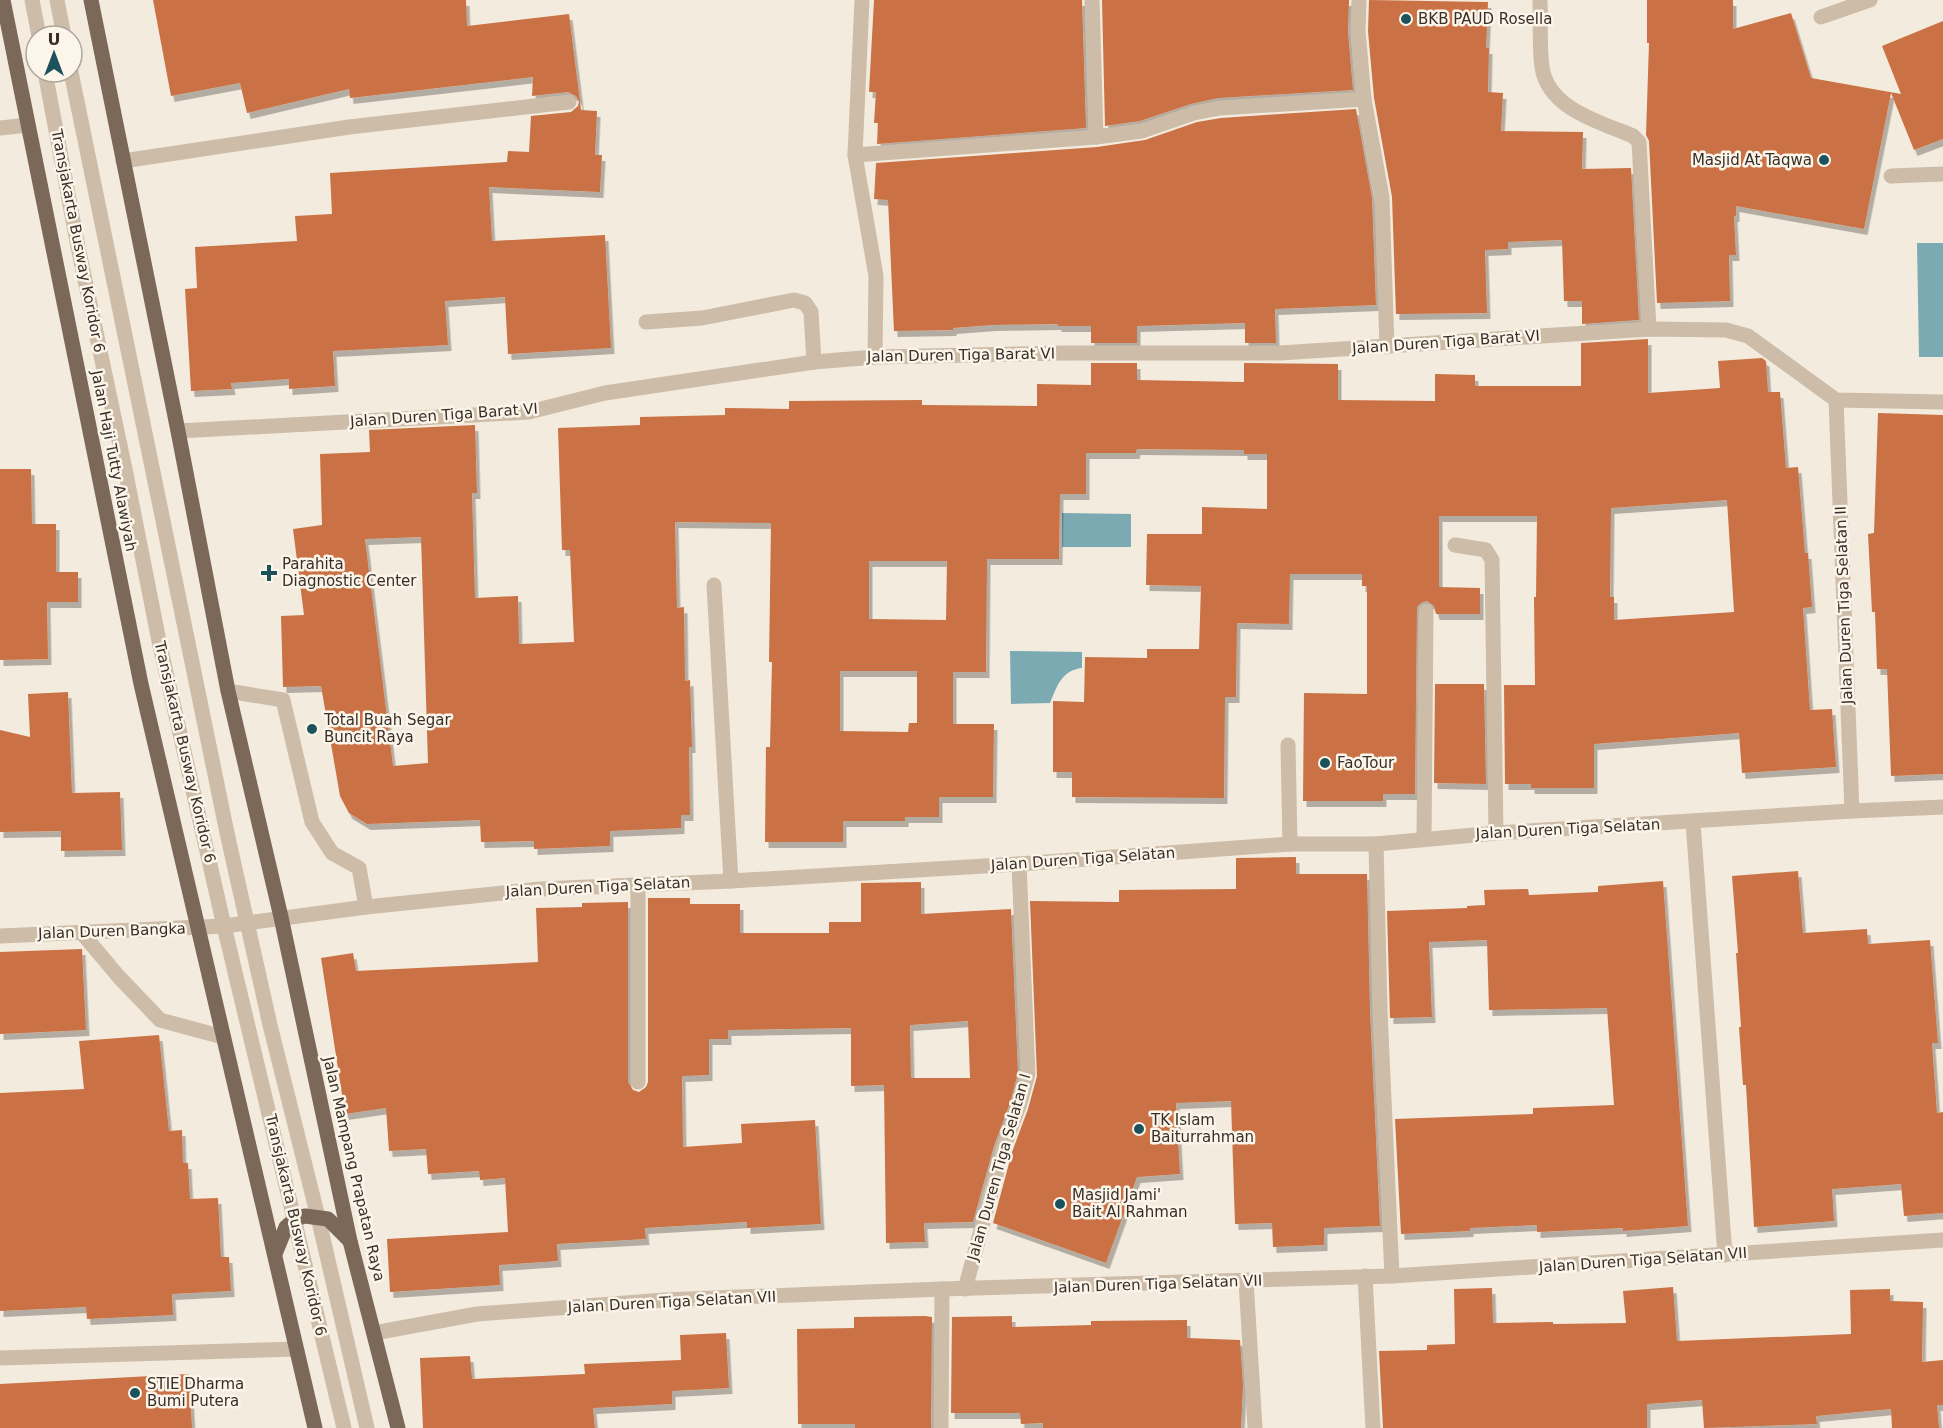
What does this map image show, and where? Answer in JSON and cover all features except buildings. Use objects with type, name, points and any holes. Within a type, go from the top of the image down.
[{"type":"main road","name":"Jalan Haji Tutty Alawiyah","points":[[3,0],[141,684],[197,928]]},
{"type":"main road","points":[[91,0],[228,691],[281,917]]},
{"type":"main road","name":"Jalan Mampang Prapatan Raya","points":[[281,917],[350,1241],[398,1428]]},
{"type":"main road","points":[[197,928],[315,1428]]},
{"type":"main road","points":[[274,1254],[286,1227],[295,1219],[305,1216],[328,1219],[350,1241]]},
{"type":"street","points":[[32,0],[37,24]]},
{"type":"street","points":[[57,0],[62,24]]},
{"type":"street","points":[[862,0],[855,155],[876,276],[875,357]]},
{"type":"street","points":[[1092,0],[1096,137]]},
{"type":"street","points":[[1359,0],[1358,31],[1364,99],[1382,197],[1387,347]]},
{"type":"street","points":[[1821,17],[1870,0]]},
{"type":"street","points":[[1540,2],[1542,69],[1553,92],[1576,112],[1633,136],[1639,142],[1649,329]]},
{"type":"street","name":"Transjakarta Busway Koridor 6","points":[[47,84],[78,247],[126,469],[160,646],[224,926],[344,1428]]},
{"type":"street","name":"Transjakarta Busway Koridor 6","points":[[73,84],[212,763],[270,1024],[367,1428]]},
{"type":"street","points":[[855,155],[1096,137],[1142,131],[1194,113],[1220,108],[1364,99]]},
{"type":"street","points":[[123,161],[349,127],[569,102]]},
{"type":"street","points":[[0,128],[28,125]]},
{"type":"street","points":[[1891,176],[1943,174]]},
{"type":"street","points":[[646,322],[702,318],[794,300],[805,303],[812,312],[814,362]]},
{"type":"street","name":"Jalan Duren Tiga Barat VI","points":[[178,431],[529,412],[605,393],[814,362],[875,357],[1066,353],[1280,353],[1542,334],[1649,329],[1726,330],[1748,336],[1836,400]]},
{"type":"street","points":[[1836,400],[1943,402]]},
{"type":"street","name":"Jalan Duren Tiga Selatan II","points":[[1836,400],[1852,810]]},
{"type":"street","points":[[1455,545],[1486,550],[1492,560],[1496,833]]},
{"type":"street","points":[[714,585],[731,881]]},
{"type":"street","points":[[1424,839],[1426,611]]},
{"type":"street","points":[[228,691],[283,700],[312,822],[332,853],[359,868],[366,907]]},
{"type":"street","points":[[1288,745],[1290,844]]},
{"type":"street","name":"Jalan Duren Tiga Selatan","points":[[224,926],[366,907],[541,889],[731,881],[1019,864],[1290,844],[1376,844],[1496,833],[1852,810],[1943,807]]},
{"type":"street","points":[[1693,822],[1725,1255]]},
{"type":"street","points":[[1376,844],[1380,1011],[1392,1276]]},
{"type":"street","name":"Jalan Duren Tiga Selatan I","points":[[964,1289],[1003,1149],[1028,1074],[1019,864]]},
{"type":"street","points":[[638,884],[638,1082]]},
{"type":"street","name":"Jalan Duren Bangka","points":[[0,936],[224,926]]},
{"type":"street","points":[[81,932],[160,1020],[223,1036]]},
{"type":"street","name":"Jalan Duren Tiga Selatan VII","points":[[374,1333],[477,1314],[665,1300],[942,1289],[1392,1276],[1943,1240]]},
{"type":"street","points":[[1365,1276],[1372,1428]]},
{"type":"street","points":[[1246,1281],[1255,1428]]},
{"type":"street","points":[[941,1428],[942,1289]]},
{"type":"street","points":[[0,1358],[296,1349]]},
{"type":"water","points":[[1917,243],[1943,243],[1943,357],[1919,357]]},
{"type":"water","points":[[1062,513],[1131,514],[1131,547],[1062,547]]},
{"type":"water","points":[[1010,651],[1082,652],[1082,668],[1065,675],[1050,703],[1011,704]]},
{"type":"place","name":"BKB PAUD Rosella","points":[[1406,19]]},
{"type":"place","name":"Masjid At Taqwa","points":[[1824,160]]},
{"type":"place","name":"Parahita Diagnostic Center","points":[[269,573]]},
{"type":"place","name":"Total Buah Segar Buncit Raya","points":[[312,729]]},
{"type":"place","name":"FaoTour","points":[[1325,763]]},
{"type":"place","name":"TK Islam Baiturrahman","points":[[1139,1129]]},
{"type":"place","name":"Masjid Jami' Bait Al Rahman","points":[[1060,1204]]},
{"type":"place","name":"STIE Dharma Bumi Putera","points":[[135,1393]]}]
